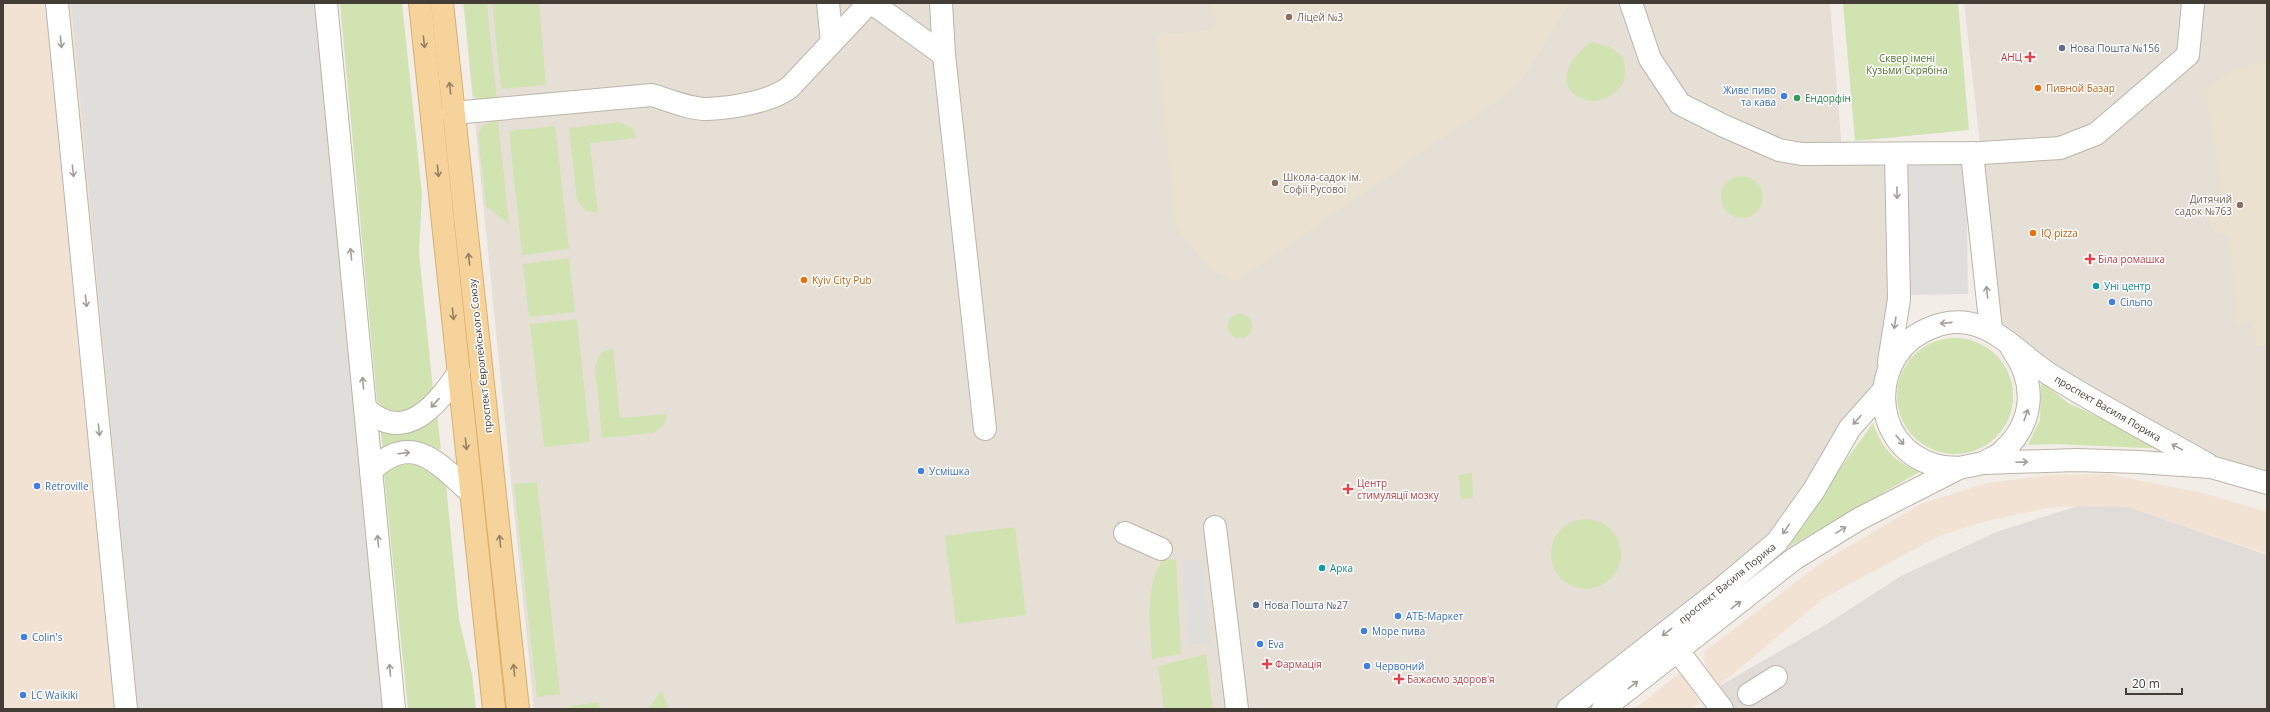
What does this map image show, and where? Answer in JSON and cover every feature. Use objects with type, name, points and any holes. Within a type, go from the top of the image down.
[{"type":"main road","points":[[420,3],[494,709]]},
{"type":"main road","name":"проспект Європейського Союзу","points":[[442,3],[518,709]]},
{"type":"street","points":[[57,3],[126,709]]},
{"type":"street","points":[[326,3],[394,709]]},
{"type":"street","points":[[828,3],[832,42]]},
{"type":"street","points":[[453,113],[652,95],[706,109],[765,100],[780,95],[790,87],[869,3]]},
{"type":"street","points":[[872,3],[944,55]]},
{"type":"street","points":[[941,3],[944,55],[985,429]]},
{"type":"street","points":[[1631,3],[1650,59],[1680,104],[1724,126],[1779,150],[1802,154],[1842,152],[1936,157],[1972,153],[2060,148],[2096,134],[2188,55],[2193,3]]},
{"type":"street","points":[[1972,153],[1999,337]]},
{"type":"street","points":[[1888,368],[1899,299],[1896,154]]},
{"type":"street","name":"проспект Василя Порика","points":[[1959,468],[1935,465],[1914,455],[1901,442],[1886,415],[1883,391],[1888,368],[1901,347],[1926,329],[1943,323],[1968,323],[1999,337],[2049,373],[2211,467]]},
{"type":"street","name":"проспект Василя Порика","points":[[1983,463],[2004,451],[2019,432],[2028,410],[2027,380],[2022,363],[1999,337]]},
{"type":"street","points":[[365,408],[376,418],[389,422],[406,422],[418,417],[428,410],[448,388],[459,372]]},
{"type":"street","name":"проспект Василя Порика","points":[[1568,709],[1778,542],[1814,490],[1850,428],[1883,391]]},
{"type":"street","points":[[371,471],[380,462],[398,454],[411,452],[423,454],[433,458],[471,493]]},
{"type":"street","name":"проспект Василя Порика","points":[[1602,709],[1794,559],[1859,519],[1959,468],[1983,463],[2076,460],[2211,467],[2267,483]]},
{"type":"street","points":[[1215,527],[1238,709]]},
{"type":"street","points":[[1125,533],[1161,549]]},
{"type":"street","points":[[1678,651],[1722,709]]},
{"type":"street","points":[[1749,694],[1776,677]]},
{"type":"shaded area","points":[[3,3],[321,3],[388,709],[3,709]]},
{"type":"shaded area","points":[[71,3],[319,3],[385,709],[138,709]]},
{"type":"shaded area","points":[[463,3],[1830,3],[1842,152],[1896,154],[1888,368],[1777,542],[1568,709],[534,709]]},
{"type":"shaded area","name":"Школа-садок ім. Софії Русової","points":[[1212,3],[1570,3],[1518,86],[1255,269],[1234,282],[1210,269],[1175,227],[1156,35],[1215,30]]},
{"type":"shaded area","points":[[1964,3],[2267,3],[2267,483],[2211,467],[1991,330],[1981,153]]},
{"type":"shaded area","name":"Дитячий садок №763","points":[[2267,61],[2267,345],[2256,346],[2252,322],[2238,324],[2228,235],[2220,235],[2213,231],[2208,220],[2212,206],[2217,202],[2223,201],[2205,89],[2221,79],[2226,73]]},
{"type":"shaded area","points":[[1966,160],[1968,294],[1910,295],[1907,161]]},
{"type":"shaded area","points":[[2107,474],[2203,493],[2267,512],[2267,554],[2128,507],[2078,506],[2046,508],[1983,522],[1939,536],[1824,598],[1716,688],[1704,662],[1705,651],[1824,561],[1923,503],[1988,483],[2050,475]]},
{"type":"shaded area","points":[[2078,506],[2128,507],[2267,555],[2267,709],[1731,709],[1716,688],[1825,625],[1903,575],[1999,531]]},
{"type":"shaded area","points":[[1204,560],[1210,643],[1188,644],[1182,561]]},
{"type":"shaded area","points":[[1680,673],[1700,702],[1691,709],[1635,709]]},
{"type":"green space","points":[[340,3],[402,3],[422,194],[419,252],[433,390],[427,399],[418,407],[406,411],[393,411],[387,409],[377,401]]},
{"type":"green space","points":[[464,3],[487,3],[497,101],[480,101],[473,95]]},
{"type":"green space","points":[[492,3],[539,3],[546,85],[501,89]]},
{"type":"green space","name":"Сквер імені Кузьми Скрябіна","points":[[1843,3],[1958,3],[1969,130],[1855,141]]},
{"type":"green space","points":[[1592,42],[1610,47],[1622,56],[1625,66],[1625,73],[1623,83],[1616,92],[1600,100],[1588,101],[1573,93],[1568,86],[1567,78],[1568,70],[1572,62],[1585,47]]},
{"type":"green space","points":[[498,119],[509,224],[486,206],[478,134],[483,125]]},
{"type":"green space","points":[[619,122],[632,128],[637,138],[590,143],[598,213],[586,211],[577,200],[569,128]]},
{"type":"green space","points":[[555,126],[569,249],[522,255],[509,131]]},
{"type":"green space","points":[[1738,176],[1746,176],[1754,179],[1760,185],[1763,197],[1760,209],[1754,215],[1746,218],[1738,218],[1730,215],[1724,209],[1721,201],[1721,193],[1724,185],[1730,179]]},
{"type":"green space","points":[[569,258],[575,312],[529,317],[523,264]]},
{"type":"green space","points":[[1240,314],[1245,315],[1251,321],[1251,331],[1245,337],[1240,338],[1235,337],[1229,331],[1228,326],[1229,321],[1235,315]]},
{"type":"green space","points":[[577,319],[590,442],[544,447],[530,324]]},
{"type":"green space","points":[[1955,338],[1966,339],[1977,343],[1996,355],[2008,374],[2012,385],[2012,407],[2008,418],[1996,437],[1977,449],[1966,453],[1955,454],[1944,453],[1933,449],[1914,437],[1902,418],[1898,407],[1897,396],[1898,385],[1902,374],[1914,355],[1933,343],[1944,339]]},
{"type":"green space","points":[[613,348],[620,418],[667,414],[664,425],[653,433],[602,438],[595,366],[601,353]]},
{"type":"green space","points":[[2041,381],[2068,403],[2169,449],[2056,444],[2028,445],[2040,420]]},
{"type":"green space","points":[[437,413],[441,450],[426,444],[412,442],[405,442],[383,449],[380,427]]},
{"type":"green space","points":[[1873,423],[1880,440],[1897,460],[1921,471],[1780,552]]},
{"type":"green space","points":[[407,462],[425,463],[446,484],[459,619],[472,674],[476,709],[408,709],[384,474],[391,468]]},
{"type":"green space","points":[[1472,473],[1473,498],[1461,499],[1459,475]]},
{"type":"green space","points":[[537,482],[560,694],[537,697],[514,484]]},
{"type":"green space","points":[[1579,519],[1593,519],[1606,525],[1615,534],[1619,540],[1621,554],[1619,568],[1611,579],[1600,587],[1593,589],[1579,589],[1572,587],[1561,579],[1553,568],[1551,561],[1551,547],[1553,540],[1561,529],[1572,521]]},
{"type":"green space","points":[[1015,527],[1026,615],[956,624],[945,536]]},
{"type":"green space","points":[[1163,559],[1176,560],[1181,654],[1152,659],[1150,620],[1151,595],[1153,582]]},
{"type":"green space","points":[[1206,654],[1213,709],[1164,709],[1158,666]]},
{"type":"green space","points":[[662,691],[669,709],[647,709]]},
{"type":"green space","points":[[599,702],[600,709],[569,709],[569,706]]},
{"type":"place","name":"Ліцей №3","points":[[1289,17]]},
{"type":"place","name":"Нова Пошта №156","points":[[2062,48]]},
{"type":"place","name":"АНЦ","points":[[2030,57]]},
{"type":"place","name":"Пивной Базар","points":[[2038,88]]},
{"type":"place","name":"Живе пиво та кава","points":[[1784,96]]},
{"type":"place","name":"Ендорфін","points":[[1797,98]]},
{"type":"place","name":"Школа-садок ім. Софії Русової","points":[[1275,183]]},
{"type":"place","name":"Дитячий садок №763","points":[[2240,205]]},
{"type":"place","name":"IQ pizza","points":[[2033,233]]},
{"type":"place","name":"Біла ромашка","points":[[2090,259]]},
{"type":"place","name":"Kyiv City Pub","points":[[804,280]]},
{"type":"place","name":"Уні центр","points":[[2096,286]]},
{"type":"place","name":"Сільпо","points":[[2112,302]]},
{"type":"place","name":"Усмішка","points":[[921,471]]},
{"type":"place","name":"Retroville","points":[[37,486]]},
{"type":"place","name":"Центр стимуляції мозку","points":[[1348,489]]},
{"type":"place","name":"Арка","points":[[1322,568]]},
{"type":"place","name":"Нова Пошта №27","points":[[1256,605]]},
{"type":"place","name":"АТБ-Маркет","points":[[1398,616]]},
{"type":"place","name":"Море пива","points":[[1364,631]]},
{"type":"place","name":"Colin's","points":[[24,637]]},
{"type":"place","name":"Eva","points":[[1260,644]]},
{"type":"place","name":"Фармація","points":[[1267,664]]},
{"type":"place","name":"Червоний","points":[[1367,666]]},
{"type":"place","name":"Бажаємо здоров'я","points":[[1399,679]]},
{"type":"place","name":"LC Waikiki","points":[[23,695]]}]
